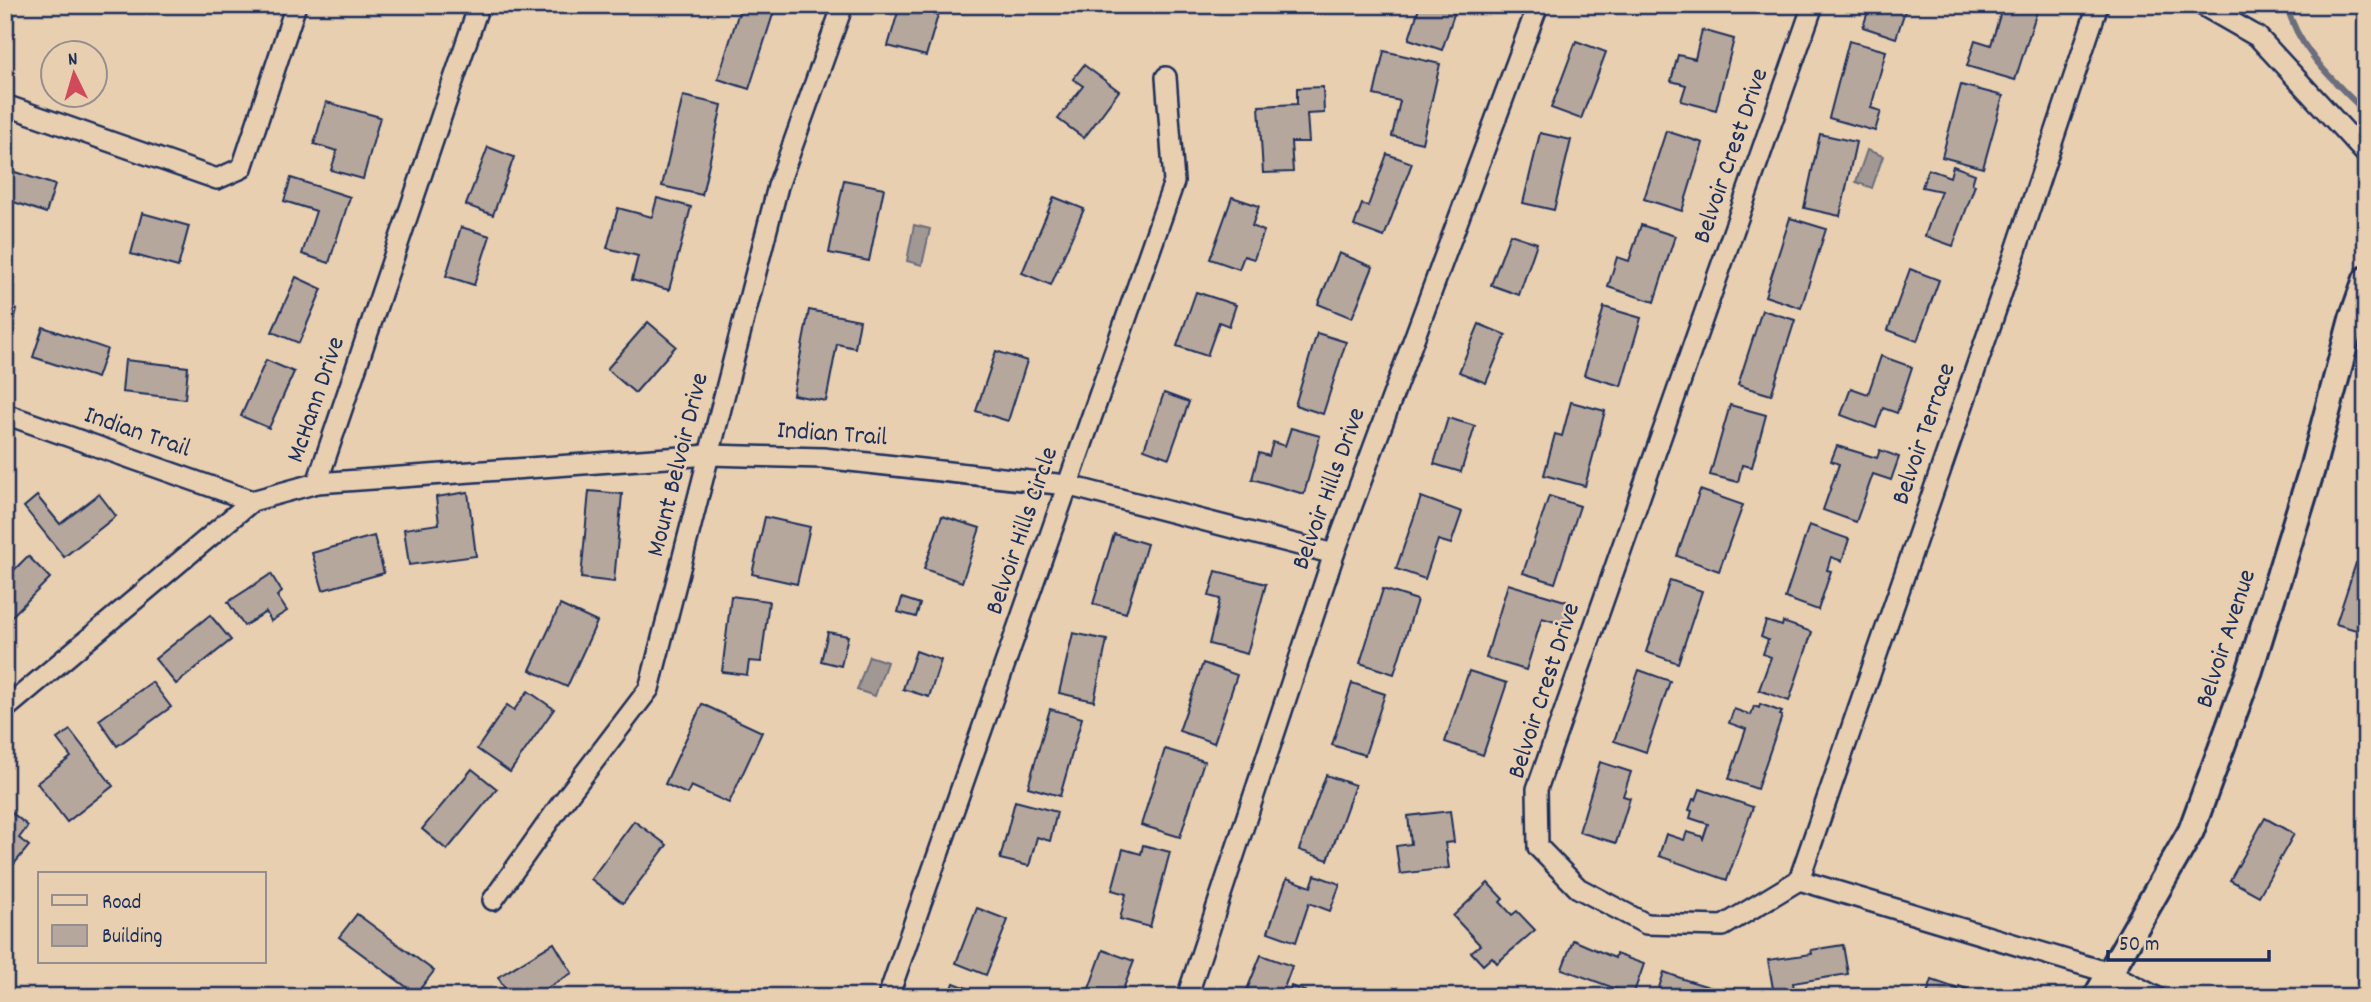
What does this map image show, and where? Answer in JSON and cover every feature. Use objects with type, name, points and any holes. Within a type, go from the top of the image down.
[{"type":"street","points":[[5,105],[218,179],[242,168],[296,5]]},
{"type":"street","name":"McHann Drive","points":[[5,709],[252,501],[317,483],[479,5]]},
{"type":"street","name":"Mount Belvoir Drive","points":[[493,900],[559,807],[649,689],[778,186],[843,5]]},
{"type":"street","name":"Belvoir Hills Drive","points":[[1187,997],[1334,554],[1538,5]]},
{"type":"street","name":"Belvoir Crest Drive","points":[[1798,880],[1723,926],[1646,924],[1578,888],[1538,847],[1537,789],[1813,5]]},
{"type":"street","name":"Belvoir Terrace","points":[[1798,880],[2000,298],[2098,5]]},
{"type":"street","points":[[2202,5],[2258,37],[2366,154]]},
{"type":"street","name":"Belvoir Hills Circle","points":[[888,997],[1174,182],[1166,77]]},
{"type":"street","name":"Belvoir Avenue","points":[[2096,997],[2191,831],[2250,670],[2312,469],[2352,319],[2366,279]]},
{"type":"street","name":"Indian Trail","points":[[5,414],[252,501]]},
{"type":"street","name":"Indian Trail","points":[[317,483],[709,455],[823,458],[1066,485],[1334,554]]},
{"type":"street","points":[[1798,880],[2110,973],[2156,997]]},
{"type":"shaded area","points":[[1867,150],[1883,156],[1872,188],[1856,182]]},
{"type":"shaded area","points":[[914,225],[930,229],[922,265],[907,261]]},
{"type":"shaded area","points":[[869,656],[887,662],[875,696],[857,690]]},
{"type":"building","points":[[741,5],[776,5],[749,89],[718,79]]},
{"type":"building","points":[[900,5],[941,5],[926,56],[888,46]]},
{"type":"building","points":[[1420,5],[1457,5],[1442,50],[1409,39]]},
{"type":"building","points":[[1870,5],[1907,5],[1896,38],[1863,27]]},
{"type":"building","points":[[2003,5],[2039,5],[2015,80],[1967,66],[1975,40],[1991,45]]},
{"type":"building","points":[[1702,30],[1734,39],[1716,110],[1681,101],[1686,85],[1671,81],[1678,55],[1695,59]]},
{"type":"building","points":[[1576,41],[1606,52],[1581,119],[1551,108]]},
{"type":"building","points":[[1849,41],[1886,51],[1871,108],[1881,111],[1875,131],[1829,118]]},
{"type":"building","points":[[1384,51],[1440,64],[1422,143],[1392,136],[1400,101],[1374,95]]},
{"type":"building","points":[[1084,65],[1119,91],[1084,138],[1058,119],[1083,86],[1073,79]]},
{"type":"building","points":[[1961,85],[2003,96],[1983,168],[1942,157]]},
{"type":"building","points":[[1323,87],[1324,113],[1307,114],[1309,142],[1291,142],[1293,172],[1263,173],[1259,106],[1297,104],[1297,88]]},
{"type":"building","points":[[683,96],[722,105],[702,195],[662,186]]},
{"type":"building","points":[[326,102],[380,117],[363,179],[331,170],[337,151],[314,144]]},
{"type":"building","points":[[1666,131],[1703,143],[1682,211],[1644,199]]},
{"type":"building","points":[[1540,133],[1571,140],[1554,210],[1523,203]]},
{"type":"building","points":[[1820,134],[1856,142],[1840,216],[1804,208]]},
{"type":"building","points":[[488,147],[514,157],[493,215],[466,205]]},
{"type":"building","points":[[1387,154],[1412,163],[1384,237],[1354,226],[1362,204],[1368,206]]},
{"type":"building","points":[[1953,166],[1975,174],[1972,184],[1975,185],[1953,246],[1925,236],[1941,191],[1922,187],[1928,169],[1950,177]]},
{"type":"building","points":[[12,171],[55,185],[46,213],[5,199]]},
{"type":"building","points":[[291,178],[350,197],[329,263],[302,254],[316,211],[284,201]]},
{"type":"building","points":[[844,180],[884,188],[869,261],[829,253]]},
{"type":"building","points":[[1054,197],[1084,209],[1051,285],[1022,273]]},
{"type":"building","points":[[1232,197],[1259,206],[1252,226],[1264,231],[1254,259],[1244,256],[1239,269],[1210,259]]},
{"type":"building","points":[[657,198],[691,207],[669,290],[632,280],[638,256],[607,248],[618,208],[652,217]]},
{"type":"building","points":[[142,213],[189,226],[178,267],[131,254]]},
{"type":"building","points":[[1790,218],[1826,229],[1801,308],[1765,296]]},
{"type":"building","points":[[1641,225],[1675,236],[1654,302],[1608,287],[1617,257],[1629,261]]},
{"type":"building","points":[[461,227],[490,236],[474,285],[446,276]]},
{"type":"building","points":[[1510,234],[1537,243],[1519,295],[1491,285]]},
{"type":"building","points":[[1339,253],[1373,267],[1352,318],[1318,304]]},
{"type":"building","points":[[1910,269],[1939,280],[1917,341],[1888,330]]},
{"type":"building","points":[[296,277],[322,289],[299,343],[272,332]]},
{"type":"building","points":[[1196,292],[1236,305],[1229,326],[1219,322],[1207,356],[1177,346]]},
{"type":"building","points":[[5,306],[17,310],[7,345],[5,344]]},
{"type":"building","points":[[1604,307],[1641,318],[1621,386],[1584,375]]},
{"type":"building","points":[[809,310],[860,320],[855,348],[837,344],[826,401],[793,395]]},
{"type":"building","points":[[1762,310],[1795,320],[1771,395],[1738,385]]},
{"type":"building","points":[[648,322],[676,346],[635,393],[607,369]]},
{"type":"building","points":[[1479,324],[1506,335],[1486,383],[1459,372]]},
{"type":"building","points":[[43,327],[107,349],[97,378],[33,357]]},
{"type":"building","points":[[1317,333],[1346,342],[1323,414],[1295,405]]},
{"type":"building","points":[[996,351],[1027,361],[1008,421],[976,411]]},
{"type":"building","points":[[1881,356],[1912,367],[1897,413],[1883,408],[1876,428],[1841,415],[1851,388],[1868,394]]},
{"type":"building","points":[[125,360],[188,367],[185,399],[122,392]]},
{"type":"building","points":[[266,360],[294,372],[269,428],[241,416]]},
{"type":"building","points":[[1164,393],[1189,402],[1169,458],[1144,449]]},
{"type":"building","points":[[1571,402],[1605,411],[1585,486],[1544,475],[1555,434],[1562,436]]},
{"type":"building","points":[[1730,405],[1766,415],[1752,467],[1742,465],[1738,482],[1710,475]]},
{"type":"building","points":[[1448,418],[1475,426],[1461,472],[1434,464]]},
{"type":"building","points":[[1291,428],[1320,436],[1304,494],[1252,479],[1259,453],[1269,456],[1273,442],[1285,446]]},
{"type":"building","points":[[1837,446],[1877,458],[1880,450],[1899,457],[1891,480],[1873,474],[1856,522],[1823,510],[1839,464],[1831,461]]},
{"type":"building","points":[[1700,490],[1743,505],[1719,571],[1677,556]]},
{"type":"building","points":[[589,491],[622,494],[614,582],[581,578]]},
{"type":"building","points":[[468,492],[476,556],[409,565],[404,529],[439,524],[436,497]]},
{"type":"building","points":[[99,494],[116,516],[64,557],[24,507],[37,496],[60,524]]},
{"type":"building","points":[[1549,496],[1580,506],[1555,583],[1523,573]]},
{"type":"building","points":[[1421,497],[1462,512],[1451,544],[1438,540],[1425,579],[1396,569]]},
{"type":"building","points":[[942,516],[980,528],[962,582],[924,569]]},
{"type":"building","points":[[765,517],[810,527],[797,584],[752,574]]},
{"type":"building","points":[[1809,525],[1849,539],[1842,561],[1831,557],[1827,570],[1831,571],[1818,610],[1785,598]]},
{"type":"building","points":[[1114,534],[1147,544],[1126,613],[1093,604]]},
{"type":"building","points":[[374,536],[384,573],[323,590],[312,553]]},
{"type":"building","points":[[28,556],[50,578],[5,623],[5,579]]},
{"type":"building","points":[[2366,559],[2366,633],[2336,624],[2356,563]]},
{"type":"building","points":[[1216,571],[1266,584],[1247,654],[1209,644],[1220,599],[1209,596]]},
{"type":"building","points":[[271,574],[282,592],[277,596],[287,611],[271,621],[266,612],[244,626],[228,602]]},
{"type":"building","points":[[1670,580],[1702,591],[1678,663],[1646,652]]},
{"type":"building","points":[[1508,584],[1575,604],[1568,626],[1542,618],[1526,670],[1486,658]]},
{"type":"building","points":[[1383,589],[1417,600],[1394,674],[1360,663]]},
{"type":"building","points":[[731,596],[769,601],[761,662],[749,661],[747,675],[722,672]]},
{"type":"building","points":[[902,598],[920,604],[916,617],[898,612]]},
{"type":"building","points":[[560,605],[597,622],[567,687],[530,670]]},
{"type":"building","points":[[210,615],[231,640],[176,684],[155,659]]},
{"type":"building","points":[[1766,621],[1782,626],[1783,622],[1812,632],[1789,701],[1759,690],[1771,657],[1763,654],[1768,640],[1761,637]]},
{"type":"building","points":[[828,632],[848,636],[841,666],[821,661]]},
{"type":"building","points":[[1073,633],[1107,640],[1094,701],[1059,693]]},
{"type":"building","points":[[916,651],[941,660],[929,697],[903,689]]},
{"type":"building","points":[[1203,663],[1237,675],[1214,743],[1179,731]]},
{"type":"building","points":[[1639,670],[1670,681],[1646,752],[1614,741]]},
{"type":"building","points":[[1469,671],[1507,683],[1483,755],[1445,742]]},
{"type":"building","points":[[152,682],[171,707],[117,746],[99,720]]},
{"type":"building","points":[[1352,683],[1385,694],[1365,755],[1332,745]]},
{"type":"building","points":[[528,691],[554,709],[510,772],[477,749],[507,705],[514,710]]},
{"type":"building","points":[[702,704],[762,732],[729,803],[691,786],[687,794],[665,784]]},
{"type":"building","points":[[1760,704],[1782,712],[1782,716],[1757,789],[1729,779],[1746,729],[1729,723],[1734,709],[1751,715],[1754,706],[1759,708]]},
{"type":"building","points":[[1050,709],[1082,718],[1060,796],[1028,787]]},
{"type":"building","points":[[70,730],[113,786],[67,822],[37,783],[71,757],[57,739]]},
{"type":"building","points":[[1165,749],[1204,761],[1180,837],[1141,825]]},
{"type":"building","points":[[1600,762],[1631,772],[1623,796],[1630,798],[1616,843],[1579,832]]},
{"type":"building","points":[[472,769],[497,789],[447,850],[422,829]]},
{"type":"building","points":[[1326,775],[1355,785],[1328,860],[1299,850]]},
{"type":"building","points":[[1700,789],[1753,807],[1727,880],[1659,856],[1666,834],[1684,840],[1687,832],[1703,839],[1708,824],[1690,818],[1692,811],[1689,810]]},
{"type":"building","points":[[1015,801],[1057,812],[1050,841],[1037,837],[1029,866],[1000,859]]},
{"type":"building","points":[[5,807],[28,826],[19,838],[29,846],[5,875]]},
{"type":"building","points":[[1450,811],[1454,842],[1445,843],[1449,868],[1400,874],[1396,846],[1411,844],[1408,816]]},
{"type":"building","points":[[2265,818],[2294,834],[2259,896],[2230,880]]},
{"type":"building","points":[[634,821],[667,845],[623,903],[591,879]]},
{"type":"building","points":[[1143,845],[1170,852],[1150,927],[1120,919],[1126,894],[1112,890],[1123,849],[1141,854]]},
{"type":"building","points":[[1315,875],[1340,884],[1330,911],[1309,903],[1296,942],[1268,932],[1287,878],[1311,887]]},
{"type":"building","points":[[1488,883],[1503,899],[1500,902],[1512,915],[1517,911],[1535,930],[1497,963],[1492,957],[1483,965],[1471,952],[1480,945],[1453,916]]},
{"type":"building","points":[[977,908],[1008,920],[986,975],[956,963]]},
{"type":"building","points":[[357,914],[434,971],[416,994],[339,937]]},
{"type":"building","points":[[1573,940],[1615,958],[1616,954],[1644,964],[1633,995],[1562,969]]},
{"type":"building","points":[[554,943],[572,973],[532,997],[510,997],[498,977]]},
{"type":"building","points":[[1843,945],[1848,974],[1793,983],[1795,997],[1774,994],[1768,960],[1812,954],[1811,950]]},
{"type":"building","points":[[1103,950],[1134,961],[1120,997],[1086,997]]},
{"type":"building","points":[[1261,955],[1292,966],[1283,991],[1289,993],[1291,986],[1305,991],[1303,997],[1244,997]]},
{"type":"building","points":[[1664,972],[1686,980],[1742,997],[1656,997]]},
{"type":"building","points":[[1932,980],[1958,989],[1959,986],[1988,997],[1926,997]]},
{"type":"building","points":[[954,983],[983,994],[982,997],[949,997]]},
{"type":"waterway","points":[[2287,5],[2292,21],[2308,50],[2330,77],[2366,113]]}]
